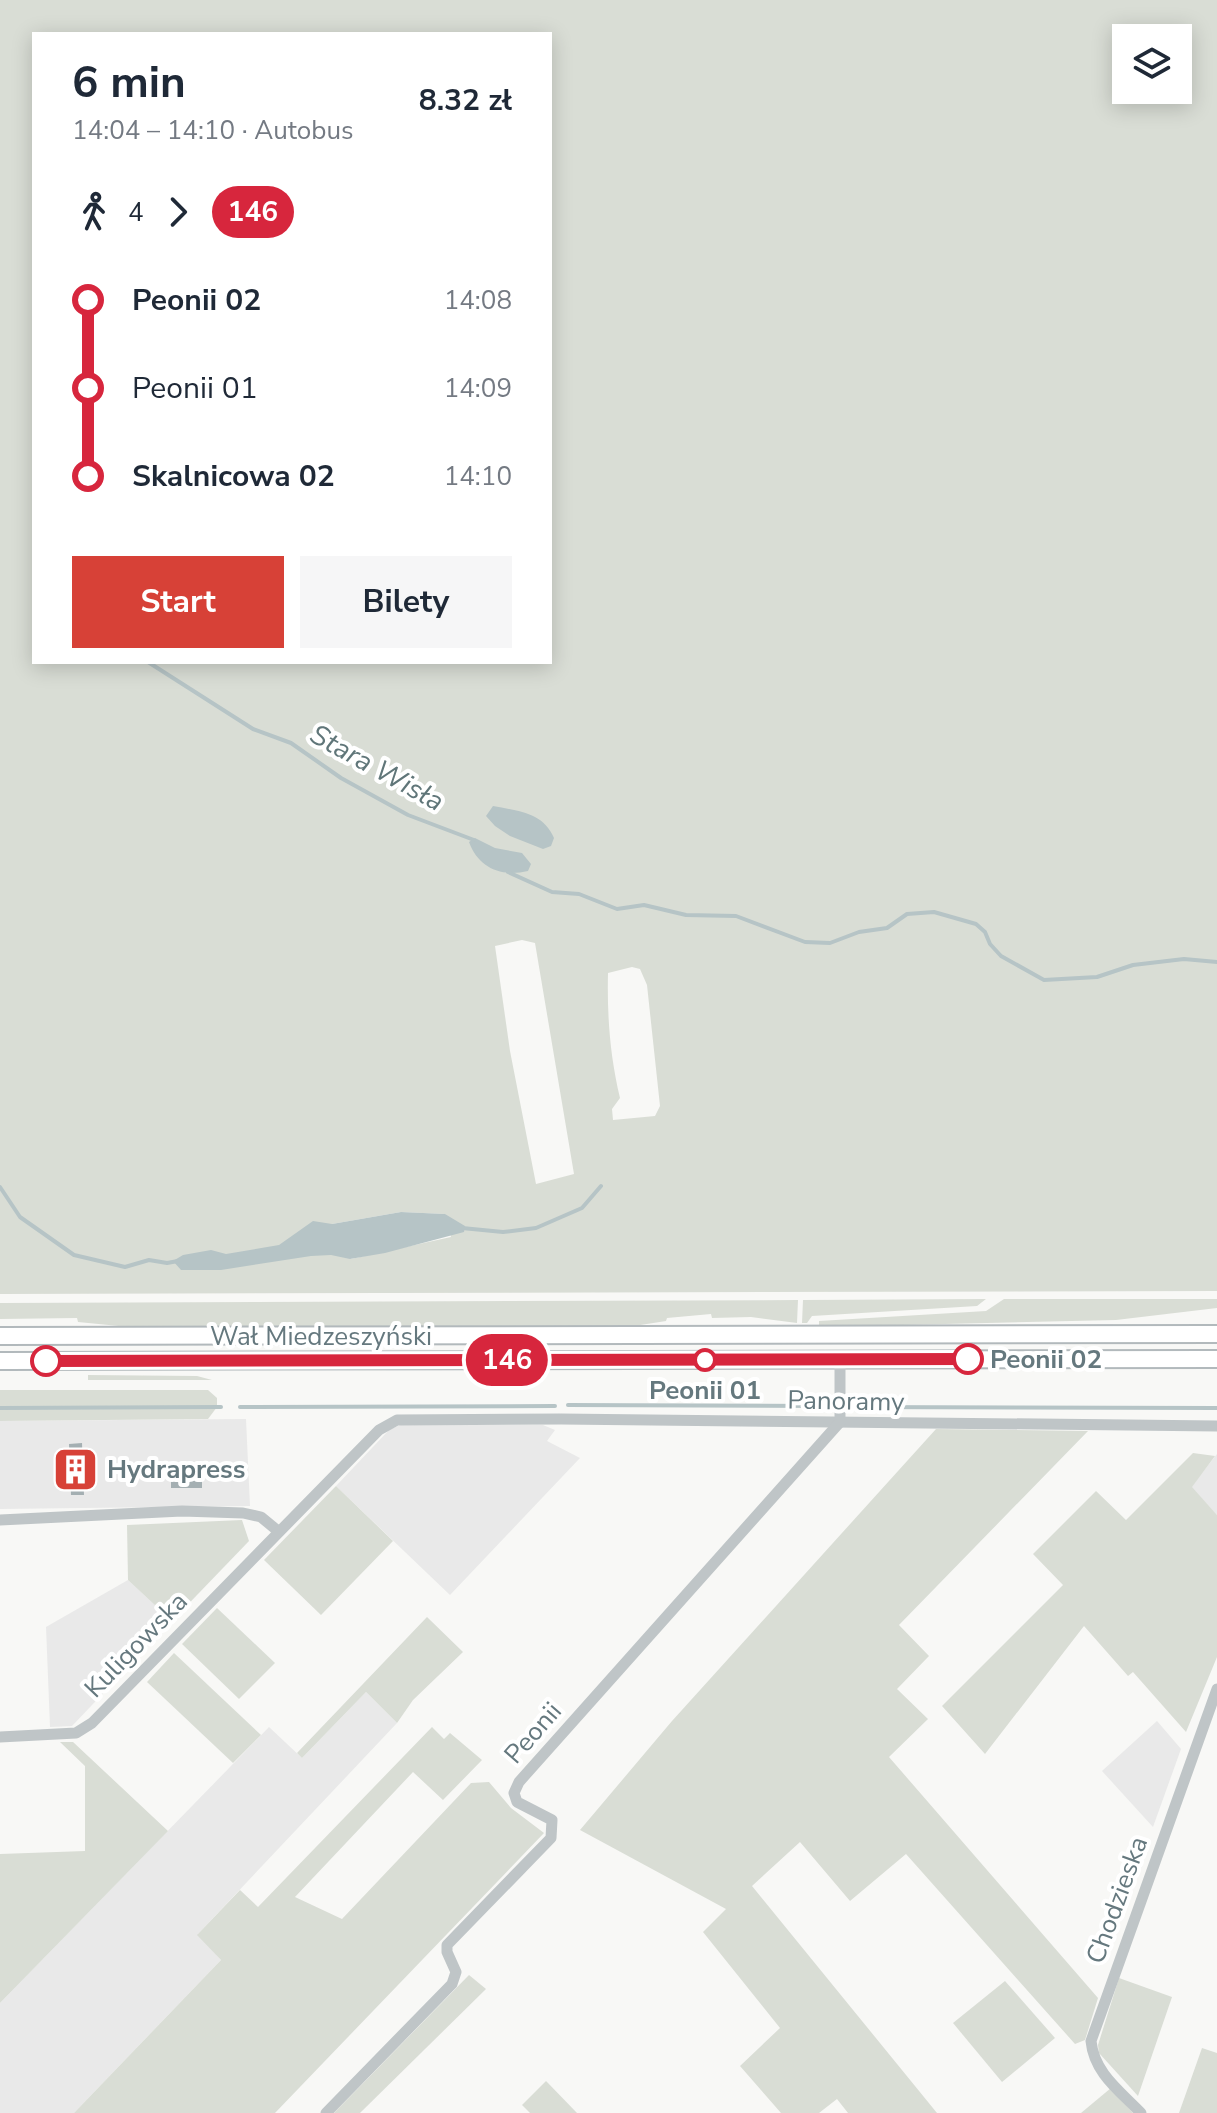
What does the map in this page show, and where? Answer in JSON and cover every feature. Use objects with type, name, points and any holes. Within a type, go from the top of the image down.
[{"type":"main road","name":"Wał Miedzeszyński","points":[[0,1336],[1217,1334]]},
{"type":"main road","name":"Wał Miedzeszyński","points":[[0,1361],[1217,1359]]},
{"type":"street","points":[[840,1360],[840,1422]]},
{"type":"street","name":"Panoramy","points":[[278,1531],[379,1430],[397,1420],[1217,1426]]},
{"type":"street","name":"Peonii","points":[[326,2113],[452,1984],[456,1972],[446,1949],[451,1939],[551,1838],[552,1820],[517,1802],[514,1793],[519,1782],[840,1422]]},
{"type":"street","points":[[0,1520],[182,1511],[243,1513],[261,1517],[278,1531]]},
{"type":"street","name":"Kuligowska","points":[[0,1737],[76,1733],[92,1723],[278,1531]]},
{"type":"street","name":"Chodzieska","points":[[1141,2113],[1100,2071],[1092,2056],[1091,2041],[1217,1689]]},
{"type":"shaded area","points":[[0,0],[1217,0],[1217,1291],[0,1294]],"holes":[[[522,940],[535,943],[574,1174],[536,1184],[510,1051],[495,946]],[[632,967],[640,969],[647,985],[660,1106],[655,1116],[613,1120],[612,1109],[620,1098],[610,1036],[608,973]],[[401,1212],[445,1214],[451,1237],[351,1259],[339,1252],[332,1224]]]},
{"type":"shaded area","points":[[493,806],[520,811],[536,818],[554,838],[551,846],[543,849],[510,836],[495,826],[486,816]]},
{"type":"shaded area","points":[[475,838],[495,848],[522,853],[531,864],[528,871],[501,872],[485,865],[469,842]]},
{"type":"shaded area","points":[[401,1212],[445,1214],[465,1226],[464,1232],[350,1259],[331,1255],[311,1256],[221,1270],[181,1270],[173,1261],[183,1255],[211,1250],[226,1254],[279,1245],[313,1221],[332,1224]]},
{"type":"shaded area","points":[[986,1299],[977,1306],[812,1316],[807,1323],[802,1323],[803,1300]]},
{"type":"shaded area","points":[[1004,1299],[1217,1299],[1217,1308],[1116,1320],[819,1327],[819,1321],[986,1311]]},
{"type":"shaded area","points":[[798,1300],[797,1323],[751,1317],[712,1318],[711,1314],[667,1318],[666,1321],[634,1326],[129,1327],[78,1322],[77,1318],[0,1319],[0,1303]]},
{"type":"shaded area","points":[[88,1375],[197,1376],[212,1380],[88,1380]]},
{"type":"shaded area","points":[[0,1390],[208,1390],[217,1398],[217,1407],[208,1419],[0,1421]]},
{"type":"shaded area","points":[[246,1419],[250,1506],[0,1509],[0,1421]]},
{"type":"shaded area","points":[[400,1425],[543,1425],[555,1430],[547,1441],[580,1458],[450,1595],[336,1486],[389,1430]]},
{"type":"shaded area","points":[[936,1429],[1088,1431],[899,1625],[929,1656],[897,1689],[928,1719],[889,1757],[1098,1998],[1085,2040],[1075,2044],[906,1854],[850,1901],[800,1842],[752,1886],[937,2113],[848,2113],[837,2099],[819,2113],[781,2113],[740,2066],[780,2028],[703,1932],[726,1909],[580,1830],[672,1721]]},
{"type":"shaded area","points":[[1193,1453],[1215,1456],[1192,1487],[1217,1515],[1217,1657],[1186,1732],[1133,1672],[1128,1676],[1084,1626],[985,1754],[942,1706],[1063,1585],[1033,1554],[1096,1491],[1126,1520]]},
{"type":"shaded area","points":[[1217,1454],[1217,1515],[1191,1487]]},
{"type":"shaded area","points":[[336,1486],[393,1541],[321,1615],[264,1560]]},
{"type":"shaded area","points":[[242,1520],[249,1541],[172,1621],[128,1580],[127,1525]]},
{"type":"shaded area","points":[[128,1580],[172,1621],[72,1726],[50,1727],[46,1627]]},
{"type":"shaded area","points":[[217,1608],[275,1663],[239,1699],[182,1644]]},
{"type":"shaded area","points":[[427,1617],[463,1652],[413,1700],[397,1723],[366,1692],[302,1758],[297,1753]]},
{"type":"shaded area","points":[[174,1653],[261,1735],[233,1763],[147,1682]]},
{"type":"shaded area","points":[[366,1692],[397,1723],[198,1934],[221,1960],[74,2113],[0,2113],[0,2003],[269,1727],[302,1758]]},
{"type":"shaded area","points":[[1157,1721],[1181,1749],[1153,1827],[1102,1771]]},
{"type":"shaded area","points":[[432,1727],[444,1739],[450,1733],[482,1760],[443,1800],[413,1772],[295,1897],[342,1919],[471,1783],[489,1782],[511,1808],[544,1833],[275,2113],[74,2113],[221,1960],[197,1935],[240,1890],[258,1907]]},
{"type":"shaded area","points":[[60,1742],[73,1742],[168,1831],[0,2003],[0,1854],[85,1851],[85,1766]]},
{"type":"shaded area","points":[[469,1975],[486,1989],[360,2113],[334,2113]]},
{"type":"shaded area","points":[[1119,1978],[1172,1997],[1138,2096],[1099,2053],[1098,2045]]},
{"type":"shaded area","points":[[1005,1981],[1055,2038],[1002,2082],[953,2023]]},
{"type":"shaded area","points":[[1202,2048],[1217,2053],[1217,2113],[1179,2113]]},
{"type":"shaded area","points":[[546,2081],[577,2113],[530,2113],[522,2105]]},
{"type":"shaded area","points":[[1111,2088],[1133,2113],[1081,2113]]},
{"type":"building","name":"Hydrapress","points":[[82,1443],[84,1495],[71,1495],[69,1444]]},
{"type":"building","points":[[171,1469],[202,1469],[202,1488],[171,1488]]},
{"type":"waterway","name":"Stara Wisła","points":[[151,664],[253,729],[291,743],[341,778],[408,815],[474,840]]},
{"type":"waterway","name":"Stara Wisła","points":[[508,872],[552,892],[579,894],[617,909],[644,905],[686,915],[736,916],[805,942],[830,943],[859,932],[887,928],[907,914],[934,912],[976,924],[1001,956],[1044,980],[1097,977],[1133,965],[1184,959],[1217,962]]},
{"type":"waterway","points":[[462,1228],[503,1232],[536,1228],[582,1208],[601,1186]]},
{"type":"waterway","points":[[0,1187],[20,1217],[74,1255],[125,1267],[149,1260],[178,1261]]},
{"type":"waterway","points":[[568,1405],[826,1406]]},
{"type":"waterway","points":[[240,1407],[555,1406]]},
{"type":"waterway","points":[[0,1408],[221,1407]]},
{"type":"waterway","points":[[850,1407],[1217,1408]]},
{"type":"bus line","name":"146","points":[[46,1361],[968,1359]]},
{"type":"place","name":"Peonii 02","points":[[968,1359]]},
{"type":"place","name":"Peonii 01","points":[[705,1360]]},
{"type":"place","name":"Hydrapress","points":[[76,1469]]}]
